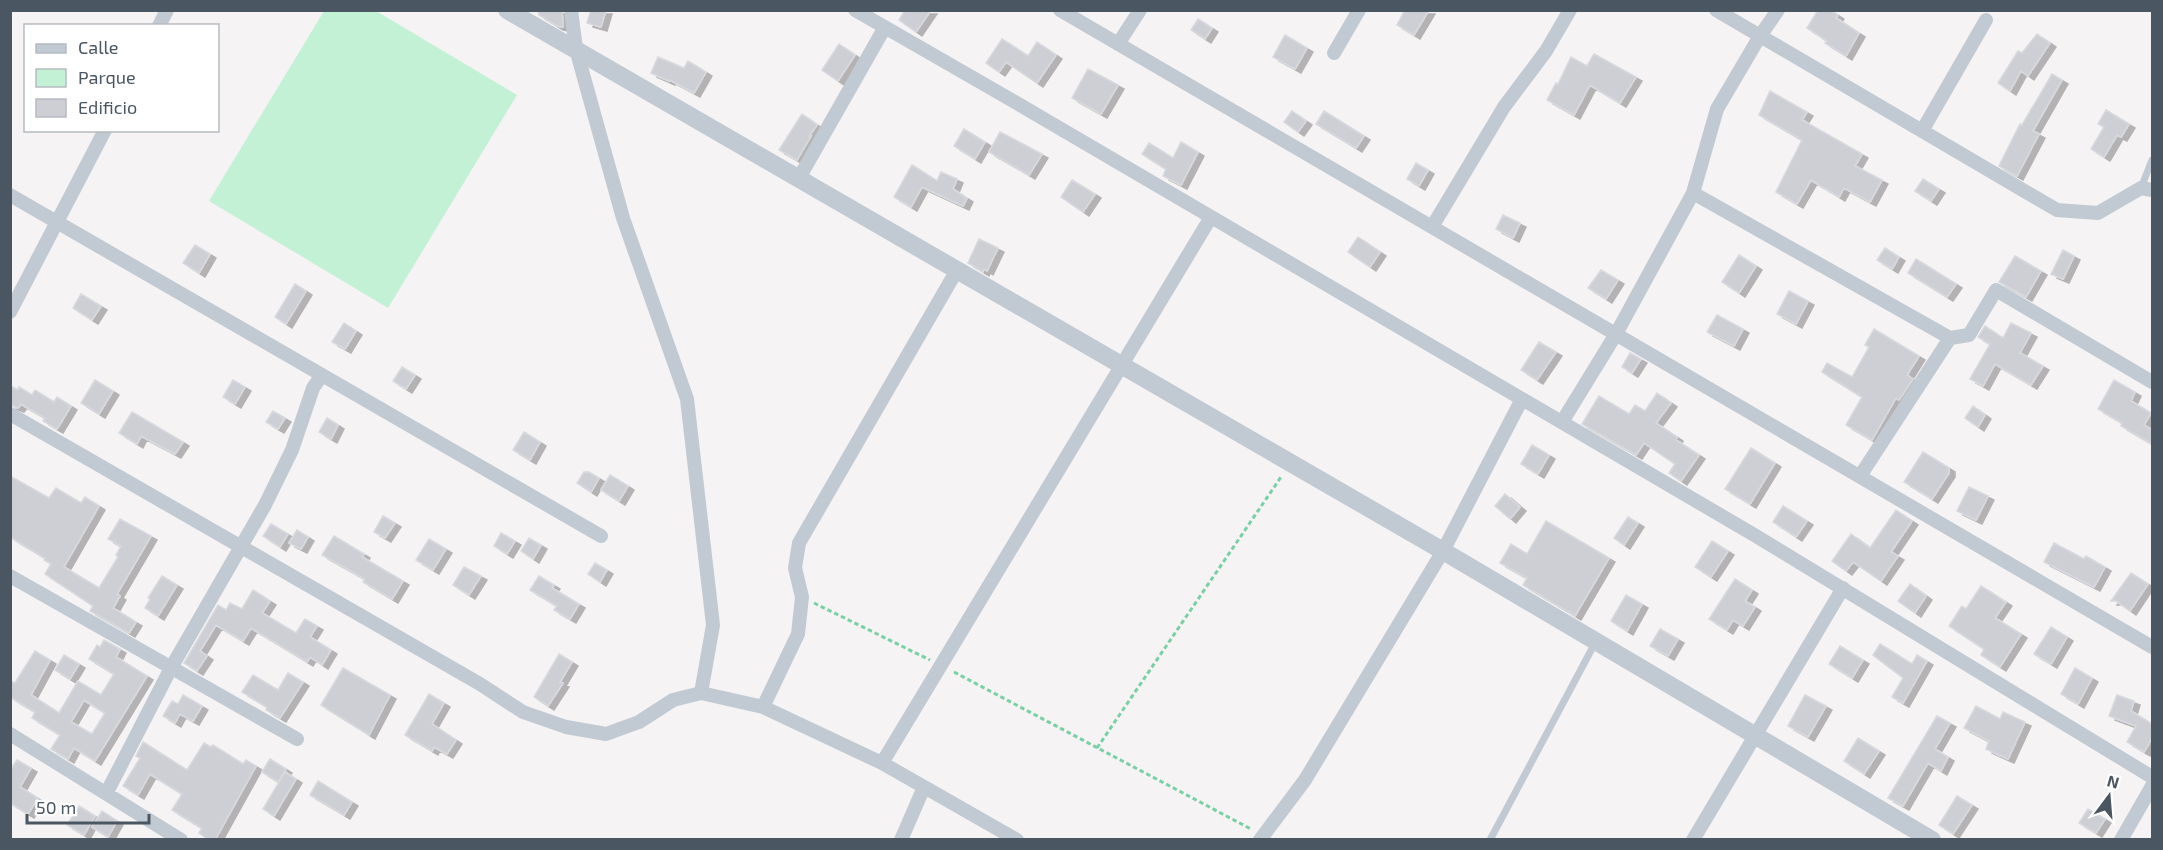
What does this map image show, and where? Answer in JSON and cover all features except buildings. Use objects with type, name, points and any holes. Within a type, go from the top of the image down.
[{"type":"street","points":[[160,24],[167,10]]},
{"type":"street","points":[[507,10],[1443,551],[1755,735],[1910,831],[1932,840]]},
{"type":"street","points":[[571,10],[576,49],[623,218],[687,399],[713,625],[701,693]]},
{"type":"street","points":[[1060,10],[2152,647]]},
{"type":"street","points":[[1118,44],[1140,10]]},
{"type":"street","points":[[1334,53],[1359,10]]},
{"type":"street","points":[[1432,227],[1504,107],[1546,51],[1570,10]]},
{"type":"street","points":[[1716,10],[2057,210],[2098,213],[2147,189]]},
{"type":"street","points":[[1562,422],[1616,334],[1693,194],[1717,109],[1778,10]]},
{"type":"street","points":[[857,11],[1843,588],[2152,777]]},
{"type":"street","points":[[1922,131],[1986,20]]},
{"type":"street","points":[[799,178],[885,27]]},
{"type":"street","points":[[10,312],[104,132]]},
{"type":"street","points":[[1693,194],[1950,338],[1969,335],[1996,290],[2152,382]]},
{"type":"street","points":[[10,195],[601,536]]},
{"type":"street","points":[[882,763],[1211,217]]},
{"type":"street","points":[[763,707],[798,634],[802,597],[795,568],[799,543],[957,270]]},
{"type":"street","points":[[1860,477],[1950,338]]},
{"type":"street","points":[[107,792],[171,668],[265,505],[292,450],[313,388],[322,375]]},
{"type":"street","points":[[1261,838],[1305,780],[1443,551],[1522,399]]},
{"type":"street","points":[[10,414],[470,679],[523,712],[566,727],[606,734],[639,722],[673,700],[701,693],[763,707],[882,763],[1017,840]]},
{"type":"street","points":[[10,576],[297,739]]},
{"type":"street","points":[[1693,840],[1843,588]]},
{"type":"street","points":[[10,734],[107,792],[172,837]]},
{"type":"street","points":[[2121,840],[2152,786]]},
{"type":"street","points":[[901,840],[924,787]]},
{"type":"lane","points":[[2147,189],[2152,160]]},
{"type":"lane","points":[[1490,840],[1596,641]]},
{"type":"path","points":[[1097,748],[1290,463]]},
{"type":"path","points":[[802,597],[940,665],[1261,838]]},
{"type":"green space","points":[[324,11],[376,11],[517,95],[388,308],[209,201]]}]
